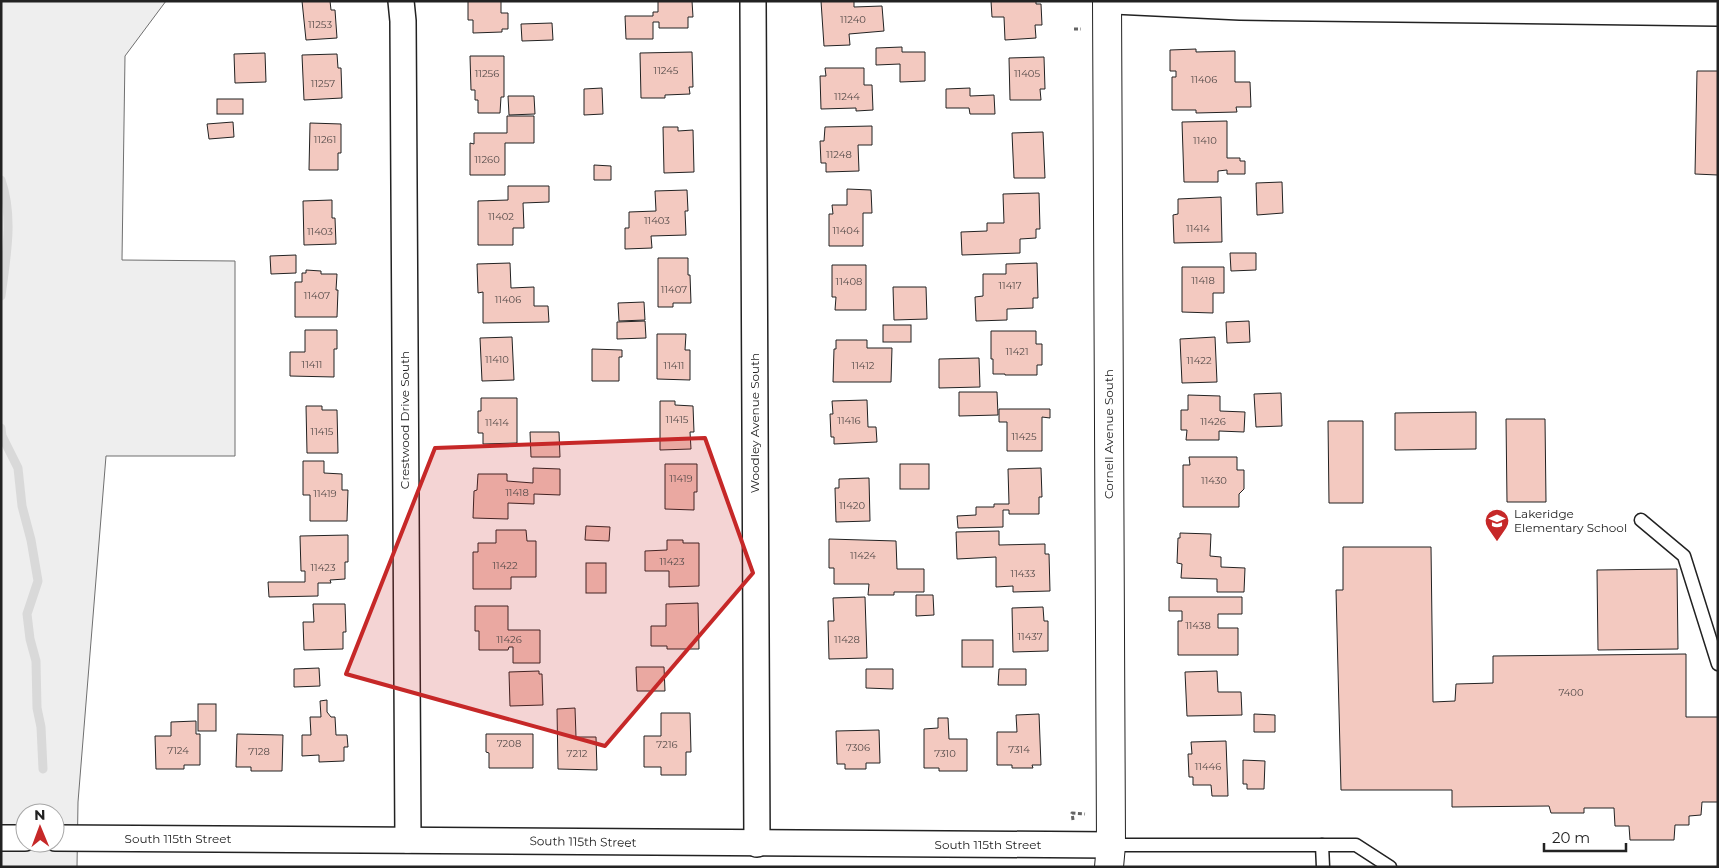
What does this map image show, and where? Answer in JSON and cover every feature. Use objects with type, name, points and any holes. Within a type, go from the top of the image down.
[{"type":"street","name":"Crestwood Drive South","points":[[401,1],[403,21],[408,840]]},
{"type":"street","name":"Woodley Avenue South","points":[[753,1],[757,844]]},
{"type":"street","name":"Cornell Avenue South","points":[[1107,1],[1110,856]]},
{"type":"street","points":[[1114,1],[1240,7],[1298,4],[1435,5],[1718,13]]},
{"type":"street","points":[[1,838],[15,838]]},
{"type":"street","name":"South 115th Street","points":[[65,838],[757,844],[1110,856]]},
{"type":"lane","points":[[1641,520],[1684,556],[1718,664]]},
{"type":"lane","points":[[1322,845],[1323,867]]},
{"type":"lane","points":[[1110,856],[1322,845],[1356,845],[1390,867]]},
{"type":"path","points":[[1073,820],[1072,813],[1085,814]]},
{"type":"highlighted area","points":[[705,438],[753,573],[605,746],[346,674],[435,448]]},
{"type":"shaded area","points":[[1,1],[166,1],[125,56],[122,260],[235,261],[235,456],[106,456],[78,802],[77,867],[1,867]]},
{"type":"building","points":[[302,1],[330,1],[331,10],[335,10],[337,38],[306,40]]},
{"type":"building","points":[[468,1],[501,1],[501,13],[508,13],[508,29],[502,29],[502,32],[473,33],[473,20],[468,20]]},
{"type":"building","points":[[658,1],[692,1],[693,17],[688,17],[688,28],[659,28],[659,22],[653,22],[653,39],[626,39],[625,16],[653,16],[653,12],[658,12]]},
{"type":"building","points":[[821,1],[854,1],[854,7],[882,6],[884,31],[849,34],[850,45],[824,46]]},
{"type":"building","points":[[991,1],[1036,1],[1036,4],[1041,4],[1042,25],[1035,25],[1036,38],[1005,40],[1004,17],[992,17]]},
{"type":"building","points":[[552,23],[553,40],[522,41],[521,24]]},
{"type":"building","points":[[902,47],[902,52],[925,52],[925,81],[900,82],[900,64],[876,65],[876,48]]},
{"type":"building","points":[[1196,49],[1196,52],[1235,51],[1235,82],[1250,82],[1251,107],[1236,107],[1237,112],[1196,113],[1196,110],[1172,110],[1172,77],[1176,77],[1176,71],[1170,71],[1170,50]]},
{"type":"building","points":[[692,52],[693,87],[689,87],[690,94],[665,95],[665,98],[641,98],[640,53]]},
{"type":"building","points":[[265,53],[266,82],[235,83],[234,54]]},
{"type":"building","points":[[337,54],[338,68],[341,68],[342,98],[304,100],[302,55]]},
{"type":"building","points":[[470,56],[504,56],[504,97],[501,97],[500,113],[478,113],[478,100],[475,100],[475,90],[471,90]]},
{"type":"building","points":[[1044,57],[1045,89],[1040,89],[1041,100],[1010,100],[1009,58]]},
{"type":"building","points":[[825,68],[864,68],[864,85],[872,85],[873,110],[856,111],[856,108],[821,109],[820,76],[826,76]]},
{"type":"building","points":[[1697,71],[1718,71],[1718,175],[1695,174]]},
{"type":"building","points":[[602,88],[603,114],[584,115],[584,89]]},
{"type":"building","points":[[970,88],[970,96],[994,95],[995,114],[970,114],[969,108],[946,108],[946,89]]},
{"type":"building","points":[[508,96],[534,96],[535,114],[509,115]]},
{"type":"building","points":[[217,99],[243,99],[243,114],[217,114]]},
{"type":"building","points":[[507,116],[534,116],[534,143],[505,143],[505,175],[470,175],[470,143],[474,144],[474,133],[507,133]]},
{"type":"building","points":[[1227,121],[1227,158],[1240,158],[1240,161],[1245,161],[1245,174],[1227,174],[1227,170],[1218,171],[1218,182],[1184,182],[1182,122]]},
{"type":"building","points":[[233,122],[234,137],[209,139],[207,124]]},
{"type":"building","points":[[310,123],[341,124],[341,153],[338,153],[338,170],[309,170]]},
{"type":"building","points":[[872,126],[872,145],[858,145],[859,171],[826,172],[826,163],[821,163],[820,141],[824,141],[825,127]]},
{"type":"building","points":[[663,127],[678,127],[678,131],[693,130],[694,172],[664,173]]},
{"type":"building","points":[[1043,132],[1045,178],[1014,178],[1012,133]]},
{"type":"building","points":[[594,165],[611,166],[611,180],[594,180]]},
{"type":"building","points":[[1282,182],[1283,213],[1257,215],[1256,183]]},
{"type":"building","points":[[508,186],[549,186],[549,202],[523,203],[524,228],[513,228],[513,245],[478,245],[478,201],[508,200]]},
{"type":"building","points":[[847,189],[871,190],[872,213],[863,213],[863,246],[829,246],[829,214],[833,214],[832,205],[847,205]]},
{"type":"building","points":[[687,190],[688,211],[685,211],[686,235],[651,236],[652,248],[625,249],[625,228],[629,228],[629,212],[656,211],[655,191]]},
{"type":"building","points":[[1039,193],[1040,229],[1036,229],[1036,238],[1020,239],[1020,253],[962,255],[961,232],[987,231],[987,223],[1004,223],[1003,194]]},
{"type":"building","points":[[1221,197],[1222,242],[1174,243],[1173,215],[1178,214],[1178,199]]},
{"type":"building","points":[[332,200],[332,218],[335,218],[336,244],[304,245],[303,201]]},
{"type":"building","points":[[1230,253],[1256,253],[1256,270],[1231,271]]},
{"type":"building","points":[[296,255],[296,273],[271,274],[270,256]]},
{"type":"building","points":[[658,258],[688,258],[691,303],[673,303],[673,307],[658,307]]},
{"type":"building","points":[[510,263],[511,288],[534,287],[534,306],[548,306],[549,322],[483,323],[483,292],[478,293],[477,264]]},
{"type":"building","points":[[1037,263],[1038,298],[1033,298],[1033,308],[1007,309],[1007,320],[976,321],[975,297],[983,296],[983,274],[1006,274],[1006,264]]},
{"type":"building","points":[[832,265],[866,265],[866,310],[835,310],[836,297],[832,297]]},
{"type":"building","points":[[1182,267],[1224,267],[1224,293],[1213,293],[1213,313],[1182,312]]},
{"type":"building","points":[[306,270],[321,271],[321,274],[337,274],[337,317],[295,317],[295,282],[302,282],[302,273],[306,273]]},
{"type":"building","points":[[893,287],[926,287],[927,319],[894,320]]},
{"type":"building","points":[[644,302],[645,320],[619,321],[618,303]]},
{"type":"building","points":[[645,321],[646,338],[617,339],[617,322]]},
{"type":"building","points":[[1249,321],[1250,342],[1227,343],[1226,322]]},
{"type":"building","points":[[883,325],[911,325],[911,342],[883,342]]},
{"type":"building","points":[[305,330],[337,330],[337,349],[334,349],[334,377],[290,376],[290,352],[305,352]]},
{"type":"building","points":[[991,331],[1036,331],[1036,344],[1042,344],[1042,365],[1037,365],[1037,375],[993,374]]},
{"type":"building","points":[[657,334],[686,334],[685,350],[690,350],[690,380],[657,379]]},
{"type":"building","points":[[512,337],[514,380],[482,381],[480,338]]},
{"type":"building","points":[[1215,337],[1217,382],[1182,383],[1180,339]]},
{"type":"building","points":[[836,340],[867,340],[867,348],[892,348],[891,382],[833,382]]},
{"type":"building","points":[[592,349],[622,350],[622,357],[619,357],[619,381],[592,381]]},
{"type":"building","points":[[979,358],[980,387],[939,388],[939,359]]},
{"type":"building","points":[[959,392],[997,392],[998,415],[959,416]]},
{"type":"building","points":[[1281,393],[1282,426],[1256,427],[1254,394]]},
{"type":"building","points":[[1188,395],[1220,396],[1220,411],[1245,412],[1244,432],[1219,431],[1219,440],[1186,440],[1187,430],[1181,430],[1181,410],[1188,410]]},
{"type":"building","points":[[481,398],[517,398],[517,443],[483,444],[483,433],[478,433],[478,411],[481,411]]},
{"type":"building","points":[[867,400],[868,427],[876,427],[877,442],[834,444],[834,437],[831,437],[830,414],[833,414],[832,401]]},
{"type":"building","points":[[660,401],[675,401],[675,405],[693,406],[694,432],[690,432],[691,449],[660,450]]},
{"type":"building","points":[[306,406],[322,406],[322,410],[337,410],[338,453],[307,453]]},
{"type":"building","points":[[999,409],[1050,409],[1050,418],[1042,417],[1042,451],[1007,451],[1007,422],[999,422]]},
{"type":"building","points":[[1476,412],[1476,449],[1395,450],[1395,413]]},
{"type":"building","points":[[1506,419],[1545,419],[1546,502],[1507,502]]},
{"type":"building","points":[[1328,421],[1363,421],[1363,503],[1329,503]]},
{"type":"building","points":[[530,432],[559,432],[560,457],[531,457]]},
{"type":"building","points":[[1189,457],[1237,457],[1237,470],[1244,470],[1244,489],[1239,494],[1239,507],[1183,507],[1183,465],[1190,465]]},
{"type":"building","points":[[303,461],[324,461],[324,473],[342,474],[342,490],[348,490],[347,521],[310,521],[310,495],[303,495]]},
{"type":"building","points":[[665,464],[697,464],[697,492],[694,492],[694,510],[665,509]]},
{"type":"building","points":[[900,464],[929,464],[929,489],[900,489]]},
{"type":"building","points":[[533,468],[560,469],[560,495],[534,494],[534,504],[508,503],[508,519],[473,518],[474,491],[477,490],[478,474],[507,474],[507,481],[533,483]]},
{"type":"building","points":[[1041,468],[1042,497],[1039,497],[1039,514],[1009,514],[1009,510],[1003,510],[1003,527],[958,528],[957,516],[976,515],[976,507],[994,507],[994,504],[1009,504],[1008,469]]},
{"type":"building","points":[[869,478],[870,521],[836,522],[835,488],[839,488],[839,479]]},
{"type":"building","points":[[586,526],[610,527],[609,541],[585,540]]},
{"type":"building","points":[[496,530],[526,530],[527,541],[536,541],[536,577],[511,577],[511,589],[473,589],[473,552],[478,552],[478,543],[496,543]]},
{"type":"building","points":[[999,531],[999,545],[1045,544],[1045,554],[1049,554],[1050,591],[1013,592],[1013,586],[996,587],[996,557],[957,559],[956,532]]},
{"type":"building","points":[[1180,533],[1211,534],[1210,556],[1221,557],[1221,567],[1245,568],[1244,592],[1217,592],[1217,579],[1181,578],[1182,564],[1177,563]]},
{"type":"building","points":[[348,535],[348,562],[345,562],[345,579],[330,580],[331,583],[318,583],[318,596],[269,597],[268,582],[305,582],[305,571],[301,571],[300,536]]},
{"type":"building","points":[[829,539],[896,541],[897,569],[924,569],[924,592],[894,592],[894,595],[868,595],[869,584],[834,584],[834,568],[829,568]]},
{"type":"building","points":[[667,540],[699,543],[699,586],[669,587],[669,571],[645,571],[645,551],[667,550]]},
{"type":"building","points":[[1343,547],[1431,547],[1433,702],[1455,701],[1456,684],[1493,683],[1493,656],[1686,654],[1686,717],[1718,717],[1718,802],[1702,802],[1701,815],[1689,816],[1689,825],[1675,825],[1674,840],[1630,840],[1629,826],[1615,826],[1614,808],[1584,808],[1584,813],[1551,813],[1549,806],[1452,807],[1452,790],[1341,790],[1336,590],[1343,590]]},
{"type":"building","points":[[586,563],[606,563],[606,593],[586,593]]},
{"type":"building","points":[[1677,569],[1678,649],[1598,650],[1597,570]]},
{"type":"building","points":[[916,595],[933,595],[934,615],[916,616]]},
{"type":"building","points":[[865,597],[867,658],[829,659],[828,621],[834,621],[833,598]]},
{"type":"building","points":[[1169,597],[1242,597],[1242,614],[1218,614],[1218,628],[1238,628],[1238,655],[1178,655],[1178,621],[1182,621],[1182,611],[1169,611]]},
{"type":"building","points":[[698,603],[699,649],[667,649],[667,646],[651,646],[651,626],[666,626],[666,604]]},
{"type":"building","points":[[313,604],[345,604],[346,632],[343,632],[343,649],[304,650],[303,622],[314,622]]},
{"type":"building","points":[[475,606],[508,606],[508,630],[540,630],[540,663],[513,663],[513,647],[509,647],[508,650],[479,650],[479,631],[475,631]]},
{"type":"building","points":[[1043,607],[1044,621],[1048,621],[1048,651],[1013,652],[1012,608]]},
{"type":"building","points":[[962,640],[993,640],[993,667],[962,667]]},
{"type":"building","points":[[636,667],[664,667],[665,691],[637,691]]},
{"type":"building","points":[[319,668],[320,686],[294,687],[294,669]]},
{"type":"building","points":[[866,669],[893,669],[893,689],[866,688]]},
{"type":"building","points":[[999,669],[1026,669],[1026,685],[998,685]]},
{"type":"building","points":[[539,671],[539,674],[542,674],[543,705],[510,706],[509,672]]},
{"type":"building","points":[[1217,671],[1218,692],[1241,692],[1242,715],[1187,716],[1185,672]]},
{"type":"building","points":[[327,700],[327,712],[331,717],[335,717],[336,735],[347,735],[348,747],[344,747],[344,761],[319,762],[319,755],[302,756],[302,735],[311,735],[310,717],[321,717],[320,701]]},
{"type":"building","points":[[198,704],[216,704],[216,731],[198,731]]},
{"type":"building","points":[[575,708],[576,737],[596,737],[597,770],[558,769],[557,709]]},
{"type":"building","points":[[661,713],[690,713],[691,752],[686,752],[686,775],[661,775],[661,767],[644,767],[644,736],[661,736]]},
{"type":"building","points":[[1039,714],[1041,765],[1032,765],[1033,768],[1012,768],[1012,765],[997,765],[997,732],[1017,732],[1016,715]]},
{"type":"building","points":[[1254,714],[1275,715],[1275,732],[1254,732]]},
{"type":"building","points":[[938,718],[948,718],[949,739],[967,739],[967,771],[939,771],[939,768],[924,768],[924,729],[938,728]]},
{"type":"building","points":[[196,721],[196,734],[200,734],[200,765],[184,765],[184,769],[156,769],[155,736],[171,736],[171,722]]},
{"type":"building","points":[[879,730],[880,763],[866,763],[866,769],[845,769],[845,764],[837,764],[836,731]]},
{"type":"building","points":[[237,734],[283,735],[282,771],[251,771],[251,767],[236,767]]},
{"type":"building","points":[[486,734],[533,734],[533,768],[489,768],[489,753],[486,752]]},
{"type":"building","points":[[1226,741],[1228,796],[1212,796],[1211,785],[1193,785],[1193,777],[1189,777],[1188,754],[1192,754],[1191,742]]},
{"type":"building","points":[[1243,760],[1265,761],[1264,789],[1247,789],[1247,784],[1243,784]]},
{"type":"waterway","points":[[1,180],[5,194],[8,223],[7,252],[1,296]]},
{"type":"waterway","points":[[1,428],[2,436],[18,468],[22,506],[31,540],[38,581],[27,614],[30,639],[36,661],[37,708],[41,727],[43,769]]},
{"type":"place","name":"Lakeridge Elementary School","points":[[1497,542]]}]
